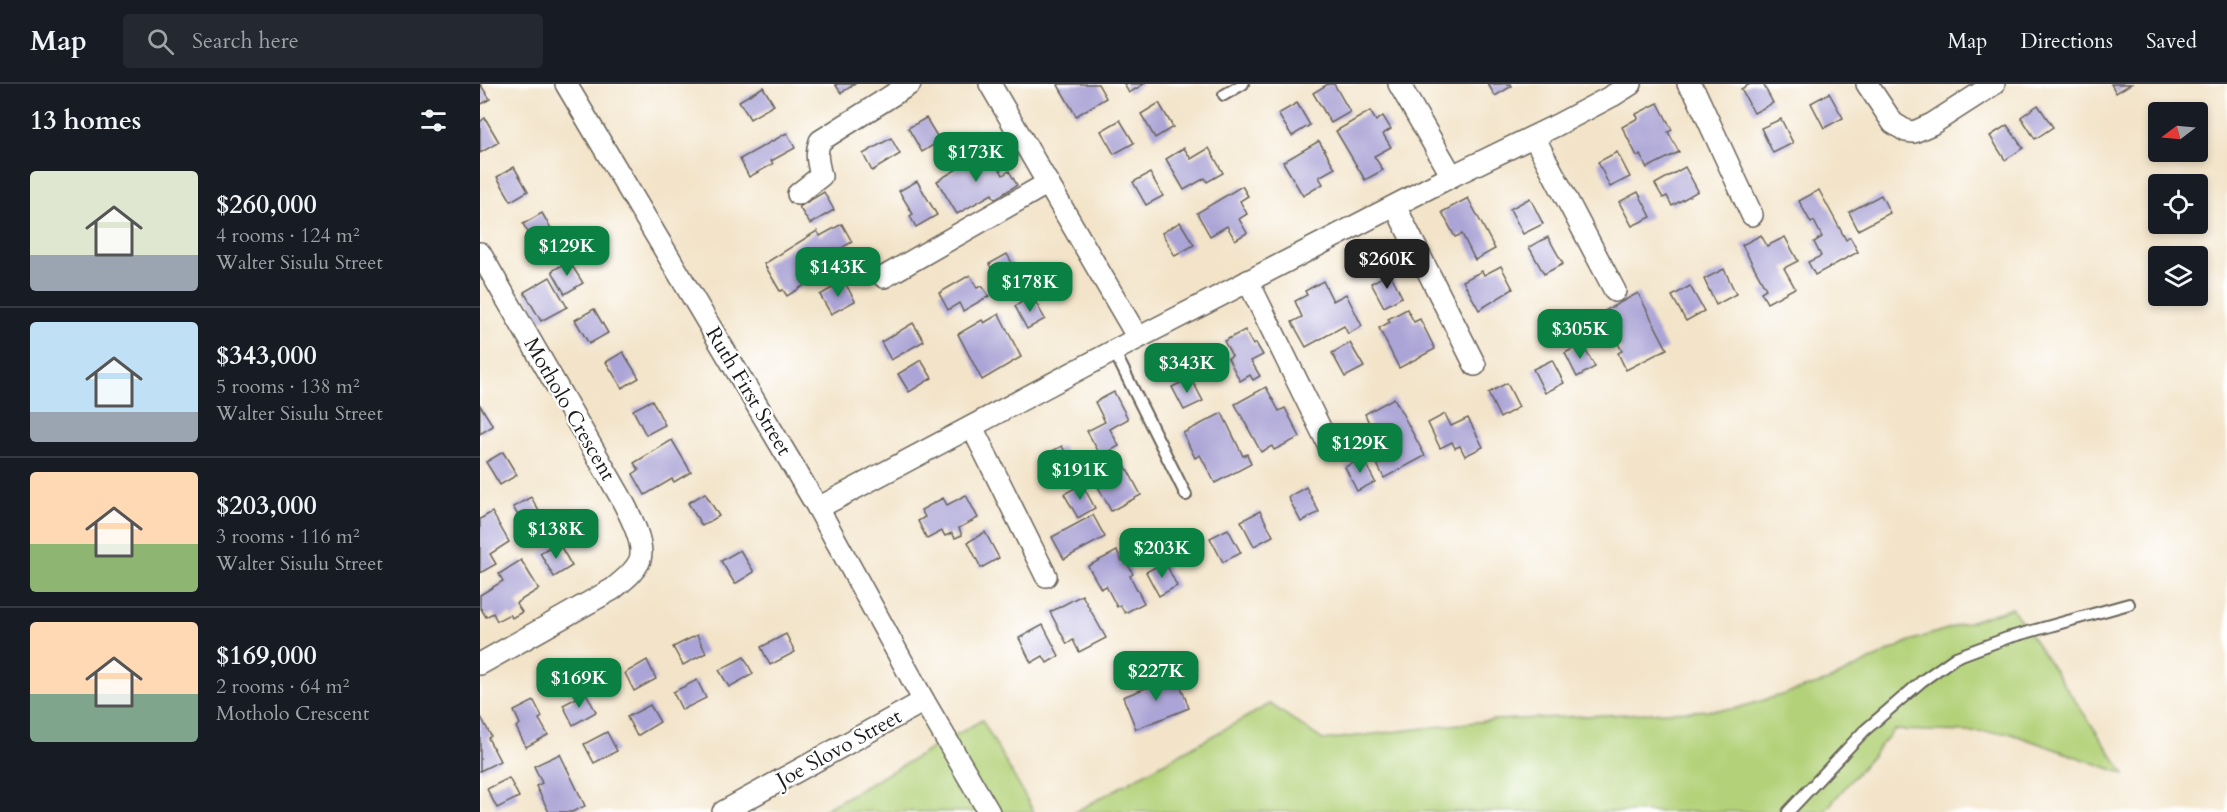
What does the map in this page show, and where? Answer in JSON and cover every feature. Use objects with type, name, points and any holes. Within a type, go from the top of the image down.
[{"type":"street","name":"Ruth First Street","points":[[566,84],[818,508],[924,701],[989,812]]},
{"type":"street","points":[[798,194],[821,176],[817,160],[820,141],[910,84]]},
{"type":"street","points":[[990,84],[1138,338]]},
{"type":"street","points":[[1399,84],[1452,176]]},
{"type":"street","points":[[818,508],[1248,281],[1452,176],[1534,137],[1609,90],[1631,84]]},
{"type":"street","points":[[1688,84],[1696,94],[1752,215]]},
{"type":"street","points":[[1867,84],[1893,123],[1906,131],[1914,132],[1932,124],[1994,84]]},
{"type":"street","points":[[1534,137],[1615,291]]},
{"type":"street","points":[[884,278],[1048,183]]},
{"type":"street","points":[[1395,206],[1475,365]]},
{"type":"street","name":"Motholo Crescent","points":[[480,252],[633,521],[640,544],[640,560],[631,574],[613,589],[480,664]]},
{"type":"street","points":[[1248,281],[1328,444]]},
{"type":"street","points":[[972,427],[1046,576]]},
{"type":"street","name":"Joe Slovo Street","points":[[723,812],[924,701]]},
{"type":"lane","points":[[1224,95],[1243,84]]},
{"type":"lane","points":[[1114,351],[1186,495]]},
{"type":"lane","points":[[1788,812],[1864,731],[1922,681],[1956,657],[2007,638],[2129,604]]},
{"type":"green space","points":[[2012,608],[2125,774],[2009,733],[1894,730],[1824,812],[1075,812],[1270,704],[1323,740],[1494,720],[1734,709],[1828,681],[1910,641]]},
{"type":"green space","points":[[982,720],[1034,812],[820,812]]},
{"type":"building","points":[[480,84],[490,99],[480,105]]},
{"type":"building","points":[[835,84],[855,84],[841,93]]},
{"type":"building","points":[[1059,84],[1098,84],[1106,98],[1076,116]]},
{"type":"building","points":[[1124,84],[1144,84],[1129,93]]},
{"type":"building","points":[[1328,84],[1334,84],[1350,112],[1331,123],[1313,93]]},
{"type":"building","points":[[1488,84],[1511,84],[1512,86],[1495,96]]},
{"type":"building","points":[[1750,84],[1763,84],[1773,103],[1754,113],[1741,89]]},
{"type":"building","points":[[2111,84],[2131,84],[2116,93]]},
{"type":"building","points":[[763,87],[774,105],[750,119],[739,101]]},
{"type":"building","points":[[1829,93],[1843,118],[1824,128],[1811,103]]},
{"type":"building","points":[[1159,103],[1173,127],[1155,138],[1141,114]]},
{"type":"building","points":[[1297,103],[1310,125],[1292,136],[1278,114]]},
{"type":"building","points":[[1658,103],[1672,130],[1668,132],[1679,152],[1647,168],[1640,155],[1637,156],[1622,127],[1638,118],[1636,114]]},
{"type":"building","points":[[2038,105],[2053,127],[2035,139],[2021,117]]},
{"type":"building","points":[[1370,111],[1376,121],[1383,116],[1391,129],[1383,134],[1391,147],[1374,156],[1383,170],[1365,180],[1336,131]]},
{"type":"building","points":[[485,118],[499,142],[480,153],[480,122]]},
{"type":"building","points":[[926,118],[940,141],[922,152],[908,128]]},
{"type":"building","points":[[1781,119],[1793,143],[1773,153],[1761,128]]},
{"type":"building","points":[[1120,120],[1134,143],[1114,154],[1101,131]]},
{"type":"building","points":[[2007,125],[2023,148],[2005,160],[1990,136]]},
{"type":"building","points":[[787,133],[795,148],[771,161],[773,164],[749,177],[740,159]]},
{"type":"building","points":[[891,138],[900,154],[872,171],[863,154]]},
{"type":"building","points":[[1319,141],[1335,168],[1319,177],[1323,184],[1303,196],[1283,162]]},
{"type":"building","points":[[1184,148],[1191,159],[1209,148],[1223,173],[1207,182],[1205,178],[1184,190],[1166,159]]},
{"type":"building","points":[[989,150],[1003,175],[1009,171],[1017,185],[995,199],[992,194],[957,214],[937,181]]},
{"type":"building","points":[[1617,152],[1630,177],[1610,187],[1598,162]]},
{"type":"building","points":[[514,167],[528,191],[511,201],[497,177]]},
{"type":"building","points":[[1685,167],[1698,191],[1672,206],[1667,196],[1663,198],[1655,184]]},
{"type":"building","points":[[1150,173],[1163,196],[1146,205],[1133,182]]},
{"type":"building","points":[[917,181],[937,215],[916,227],[910,216],[913,214],[899,191]]},
{"type":"building","points":[[1242,186],[1248,196],[1240,201],[1247,214],[1239,219],[1247,233],[1235,240],[1227,226],[1210,236],[1197,213]]},
{"type":"building","points":[[1819,190],[1846,240],[1850,237],[1858,252],[1815,275],[1808,262],[1821,256],[1814,242],[1822,237],[1814,221],[1811,223],[1799,201]]},
{"type":"building","points":[[824,192],[834,210],[810,224],[799,207]]},
{"type":"building","points":[[1638,192],[1651,217],[1632,226],[1619,202]]},
{"type":"building","points":[[1881,195],[1890,213],[1858,230],[1849,212]]},
{"type":"building","points":[[1468,198],[1495,249],[1475,260],[1462,234],[1455,237],[1442,212]]},
{"type":"building","points":[[1530,198],[1543,224],[1523,234],[1510,209]]},
{"type":"building","points":[[542,213],[556,237],[537,248],[523,224]]},
{"type":"building","points":[[1180,222],[1194,245],[1175,256],[1162,233]]},
{"type":"building","points":[[842,224],[852,242],[822,259],[829,270],[787,296],[783,290],[780,291],[764,264],[817,231],[820,236]]},
{"type":"building","points":[[1761,235],[1767,246],[1785,237],[1798,261],[1784,268],[1795,288],[1767,303],[1761,292],[1766,289],[1742,245]]},
{"type":"building","points":[[1548,237],[1563,264],[1544,274],[1529,247]]},
{"type":"building","points":[[1007,254],[1020,277],[1002,287],[989,264]]},
{"type":"building","points":[[569,261],[583,283],[565,294],[552,271]]},
{"type":"building","points":[[1501,266],[1513,289],[1479,310],[1463,281],[1482,271],[1484,275]]},
{"type":"building","points":[[1724,269],[1736,294],[1716,305],[1704,279]]},
{"type":"building","points":[[1390,273],[1402,297],[1384,307],[1371,283]]},
{"type":"building","points":[[970,275],[977,288],[982,286],[989,296],[963,311],[959,303],[948,310],[939,293]]},
{"type":"building","points":[[550,277],[567,307],[541,321],[524,292]]},
{"type":"building","points":[[844,281],[855,301],[831,314],[820,295]]},
{"type":"building","points":[[1323,281],[1333,301],[1346,294],[1362,326],[1348,334],[1344,326],[1306,347],[1292,322],[1302,317],[1295,301],[1307,295],[1305,291]]},
{"type":"building","points":[[1690,286],[1704,311],[1686,321],[1672,296]]},
{"type":"building","points":[[1638,293],[1667,349],[1626,370],[1618,353],[1622,351],[1612,332],[1605,336],[1595,316]]},
{"type":"building","points":[[1032,296],[1045,319],[1027,329],[1015,306]]},
{"type":"building","points":[[594,309],[608,333],[589,344],[575,320]]},
{"type":"building","points":[[1407,309],[1414,322],[1420,319],[1435,349],[1399,368],[1379,328],[1390,322],[1388,319]]},
{"type":"building","points":[[999,314],[1021,357],[982,380],[958,334],[982,320],[984,323]]},
{"type":"building","points":[[913,323],[924,341],[891,360],[881,342]]},
{"type":"building","points":[[1245,330],[1253,345],[1256,343],[1263,355],[1251,361],[1260,376],[1253,380],[1250,375],[1240,381],[1228,358],[1232,356],[1224,341]]},
{"type":"building","points":[[1350,343],[1364,367],[1345,377],[1332,353]]},
{"type":"building","points":[[1582,344],[1595,367],[1577,377],[1565,353]]},
{"type":"building","points":[[623,352],[639,378],[622,388],[606,362]]},
{"type":"building","points":[[921,360],[932,378],[909,392],[898,374]]},
{"type":"building","points":[[1552,360],[1564,383],[1545,393],[1533,369]]},
{"type":"building","points":[[1191,378],[1203,401],[1184,410],[1172,387]]},
{"type":"building","points":[[1507,383],[1519,407],[1500,418],[1488,393]]},
{"type":"building","points":[[1266,387],[1279,411],[1285,408],[1300,437],[1274,450],[1272,446],[1261,452],[1235,404]]},
{"type":"building","points":[[1114,392],[1128,419],[1110,429],[1119,446],[1101,456],[1087,431],[1105,422],[1095,402]]},
{"type":"building","points":[[1394,398],[1425,456],[1384,478],[1370,450],[1379,445],[1365,414]]},
{"type":"building","points":[[652,400],[665,425],[646,435],[633,410]]},
{"type":"building","points":[[480,405],[493,426],[480,434]]},
{"type":"building","points":[[1222,413],[1243,456],[1247,454],[1251,464],[1215,483],[1200,455],[1195,458],[1183,433]]},
{"type":"building","points":[[1445,414],[1451,426],[1468,418],[1483,447],[1465,456],[1460,446],[1455,448],[1452,442],[1440,448],[1428,423]]},
{"type":"building","points":[[672,440],[691,472],[674,482],[672,479],[645,495],[633,474],[639,470],[634,463]]},
{"type":"building","points":[[1062,446],[1074,469],[1056,479],[1044,455]]},
{"type":"building","points":[[503,452],[517,475],[500,485],[486,462]]},
{"type":"building","points":[[1363,458],[1375,482],[1357,491],[1345,467]]},
{"type":"building","points":[[1124,463],[1141,495],[1111,511],[1094,479]]},
{"type":"building","points":[[1082,484],[1095,508],[1078,518],[1064,494]]},
{"type":"building","points":[[1306,487],[1319,512],[1301,522],[1288,497]]},
{"type":"building","points":[[705,493],[719,516],[702,526],[688,503]]},
{"type":"building","points":[[966,495],[978,518],[959,528],[962,535],[955,538],[952,533],[945,536],[942,531],[927,539],[918,521],[925,517],[921,510],[943,498],[947,505]]},
{"type":"building","points":[[531,497],[544,520],[527,531],[513,507]]},
{"type":"building","points":[[1260,511],[1273,536],[1254,546],[1241,521]]},
{"type":"building","points":[[492,512],[509,542],[490,554],[496,564],[480,573],[480,519]]},
{"type":"building","points":[[1093,515],[1105,537],[1064,559],[1052,537]]},
{"type":"building","points":[[1228,529],[1241,553],[1223,562],[1210,538]]},
{"type":"building","points":[[985,532],[999,558],[981,568],[968,542]]},
{"type":"building","points":[[558,542],[572,566],[554,577],[540,553]]},
{"type":"building","points":[[740,550],[754,572],[735,584],[721,561]]},
{"type":"building","points":[[1117,551],[1122,561],[1125,559],[1133,574],[1130,576],[1144,603],[1125,613],[1120,605],[1117,607],[1106,586],[1101,589],[1088,566]]},
{"type":"building","points":[[521,560],[539,589],[516,603],[522,612],[512,618],[510,614],[497,621],[493,613],[486,617],[480,607],[480,595],[503,581],[499,574]]},
{"type":"building","points":[[1165,562],[1177,586],[1159,596],[1146,572]]},
{"type":"building","points":[[1082,595],[1106,638],[1079,652],[1073,640],[1067,644],[1050,612]]},
{"type":"building","points":[[1043,625],[1059,656],[1047,663],[1043,656],[1031,663],[1019,638]]},
{"type":"building","points":[[786,634],[795,652],[770,665],[761,647]]},
{"type":"building","points":[[697,635],[706,653],[683,665],[673,647]]},
{"type":"building","points":[[744,657],[753,674],[729,687],[719,670]]},
{"type":"building","points":[[647,660],[656,679],[634,691],[625,673]]},
{"type":"building","points":[[1177,676],[1189,708],[1136,729],[1123,697]]},
{"type":"building","points":[[697,680],[706,698],[682,710],[673,692]]},
{"type":"building","points":[[586,693],[596,712],[573,725],[563,705]]},
{"type":"building","points":[[534,701],[542,717],[539,719],[548,735],[526,747],[516,727],[520,724],[514,711]]},
{"type":"building","points":[[650,705],[660,722],[637,736],[627,717]]},
{"type":"building","points":[[480,715],[491,736],[488,738],[500,761],[480,771]]},
{"type":"building","points":[[607,732],[617,751],[594,763],[584,744]]},
{"type":"building","points":[[560,754],[585,806],[572,812],[549,812],[536,786],[542,783],[534,766]]},
{"type":"building","points":[[509,778],[519,797],[497,808],[487,789]]}]
